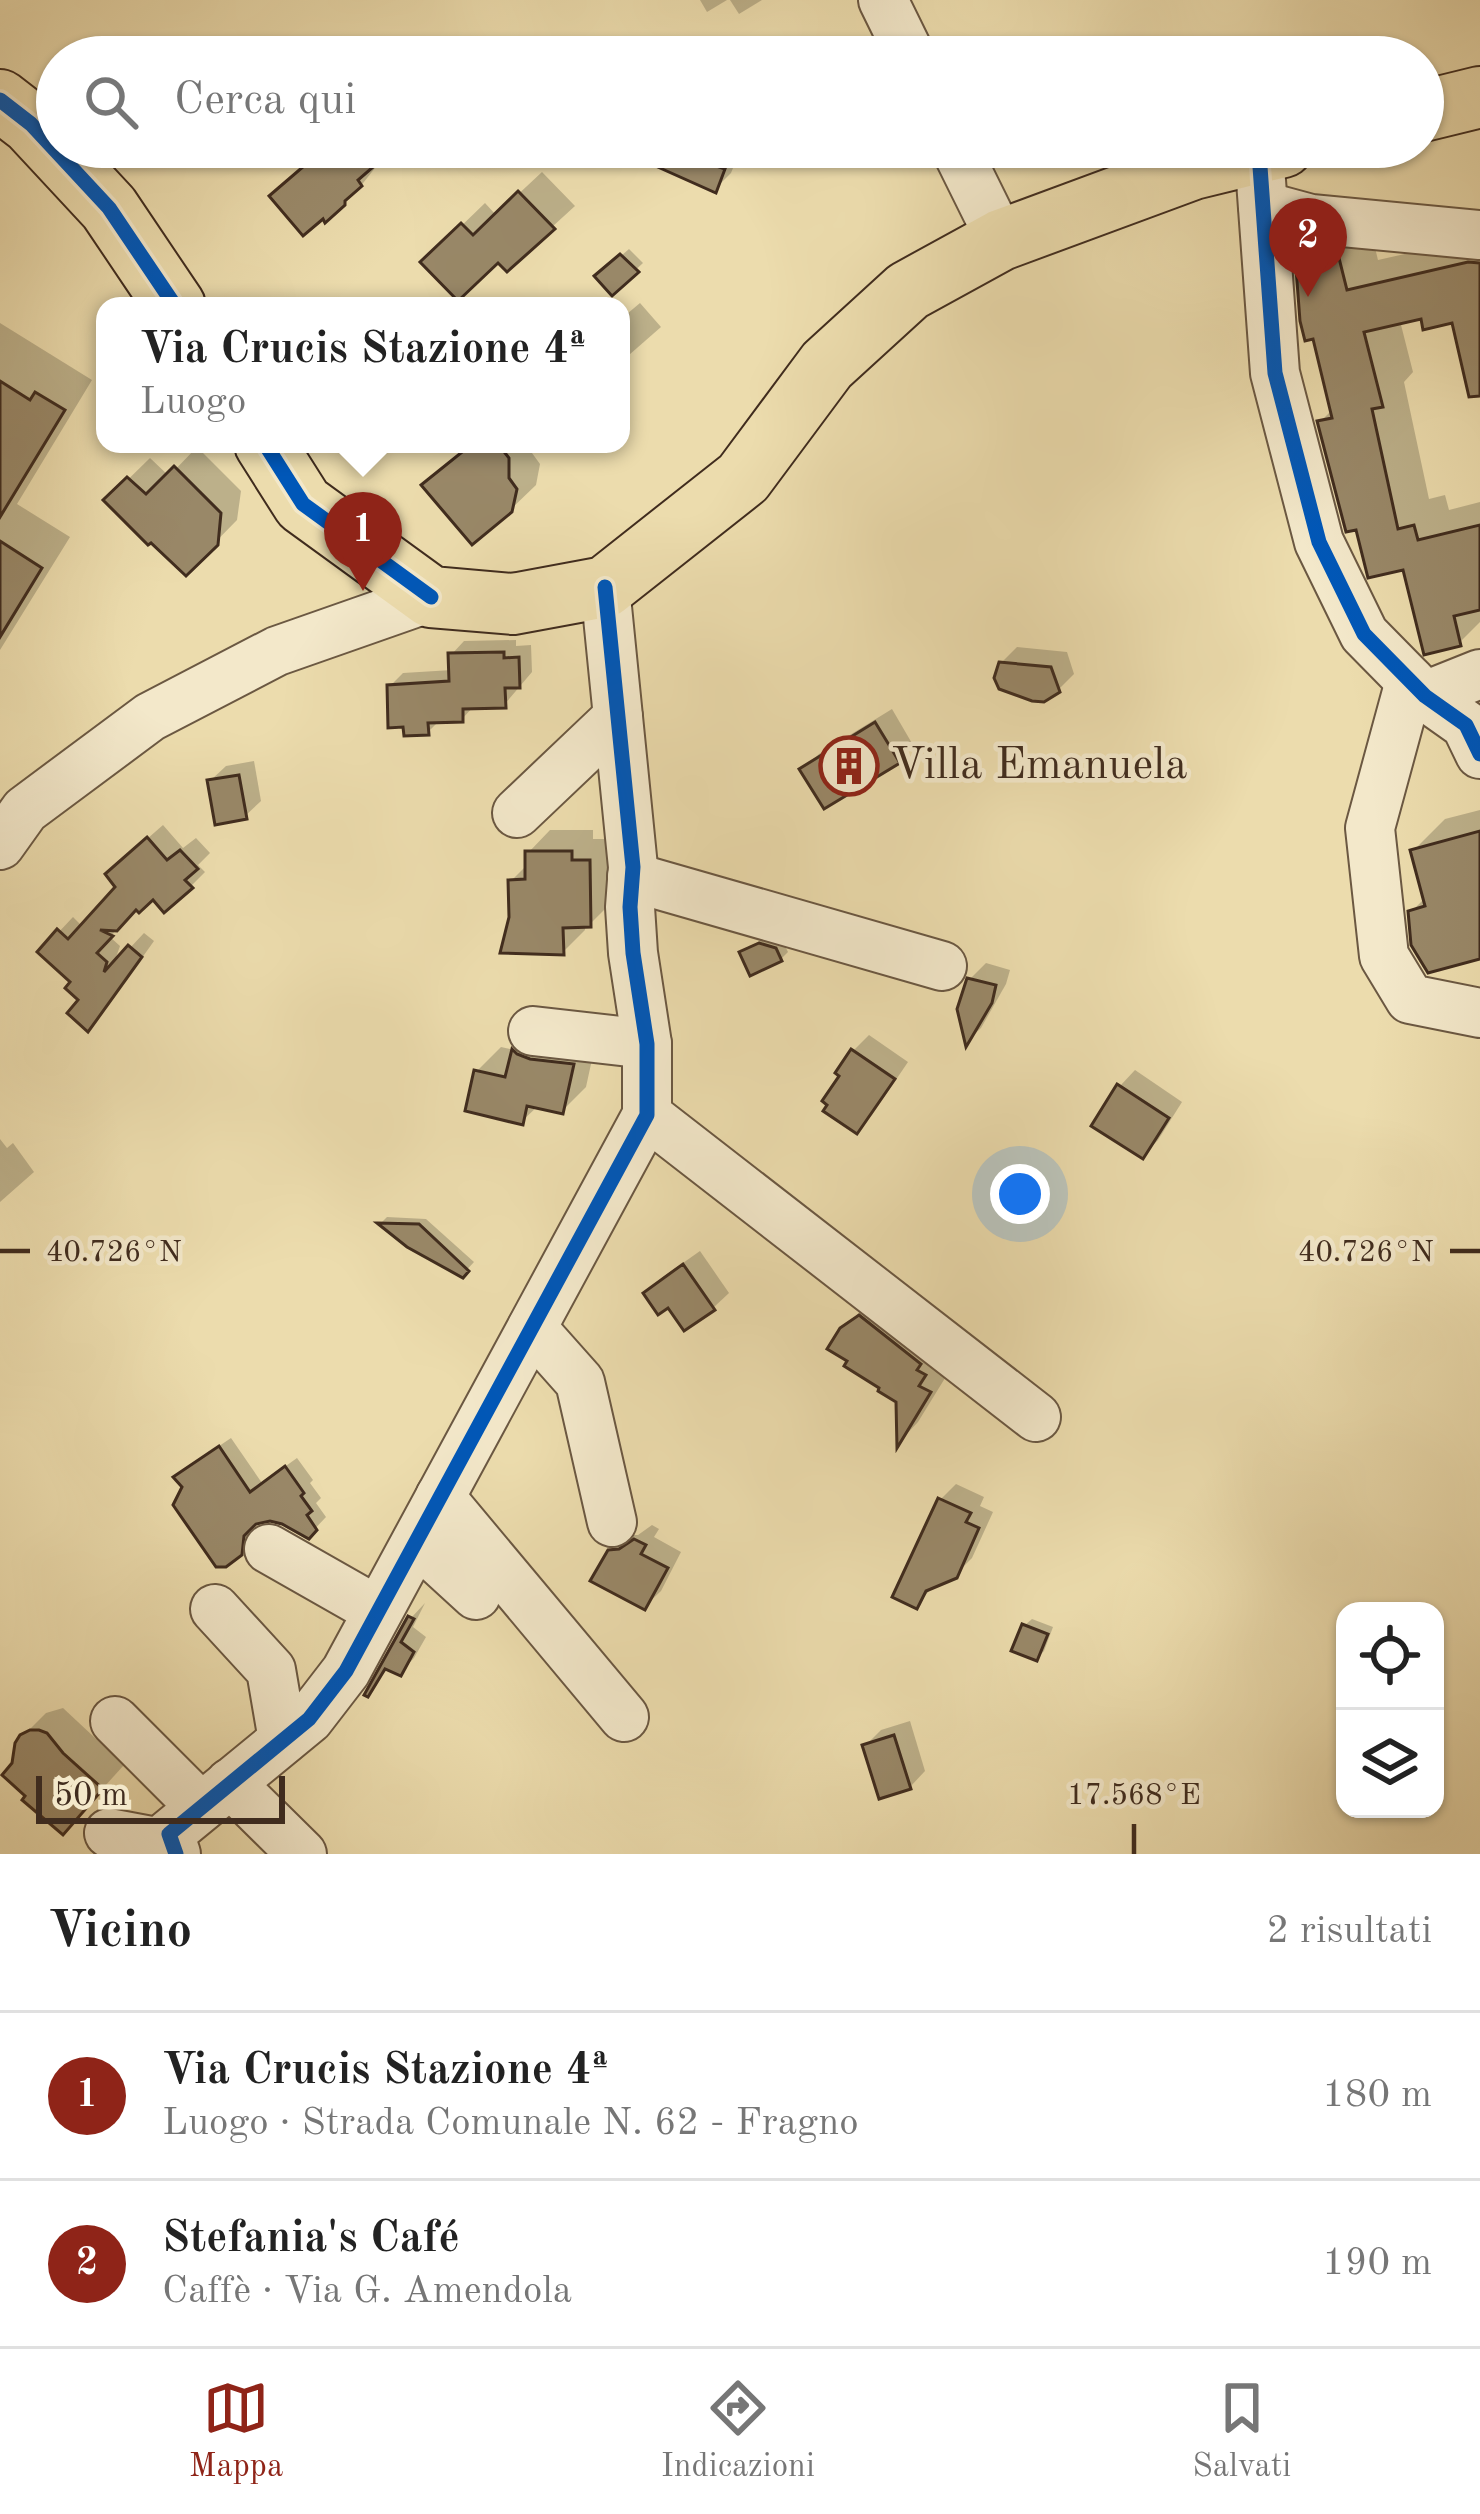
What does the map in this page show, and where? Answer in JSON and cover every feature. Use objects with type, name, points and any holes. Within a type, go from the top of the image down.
[{"type":"main road","points":[[1444,106],[1480,97]]},
{"type":"main road","points":[[0,100],[36,128]]},
{"type":"main road","points":[[73,168],[110,208],[169,297]]},
{"type":"main road","points":[[271,453],[303,504],[431,597],[513,604],[605,587],[743,478],[826,365],[908,291],[1001,240],[1193,169],[1268,169]]},
{"type":"street","points":[[883,0],[901,36]]},
{"type":"street","points":[[966,168],[1001,240]]},
{"type":"street","points":[[1268,169],[1311,219],[1480,235]]},
{"type":"street","points":[[1268,169],[1275,373],[1319,542],[1364,634],[1418,688],[1466,725],[1480,754]]},
{"type":"street","points":[[195,1822],[309,1719],[346,1671],[440,1497],[527,1312],[640,1127],[647,1044],[633,953],[632,877],[605,587]]},
{"type":"street","points":[[0,845],[25,810],[150,717],[277,651],[431,597]]},
{"type":"street","points":[[1418,688],[1480,674]]},
{"type":"street","points":[[1418,688],[1370,828],[1384,956],[1410,999],[1480,1013]]},
{"type":"street","points":[[517,813],[618,717]]},
{"type":"street","points":[[632,877],[942,965]]},
{"type":"street","points":[[533,1031],[647,1044]]},
{"type":"street","points":[[640,1127],[738,1214]]},
{"type":"street","points":[[640,1127],[1036,1418]]},
{"type":"street","points":[[527,1312],[580,1382],[612,1522]]},
{"type":"street","points":[[440,1497],[624,1718]]},
{"type":"street","points":[[417,1541],[476,1595]]},
{"type":"street","points":[[269,1549],[378,1612]]},
{"type":"street","points":[[215,1609],[271,1670],[283,1740]]},
{"type":"street","points":[[116,1721],[195,1822]]},
{"type":"street","points":[[109,1833],[195,1822],[302,1854]]},
{"type":"building","points":[[302,168],[372,168],[358,180],[362,186],[345,205],[303,236],[269,196]]},
{"type":"building","points":[[660,168],[725,169],[716,193]]},
{"type":"building","points":[[518,191],[555,229],[507,272],[498,263],[462,297],[454,297],[420,262],[461,223],[473,235]]},
{"type":"building","points":[[1337,250],[1347,290],[1480,263],[1480,396],[1469,397],[1452,323],[1423,330],[1421,319],[1364,332],[1383,407],[1372,409],[1398,529],[1414,525],[1418,540],[1480,525],[1480,610],[1454,616],[1461,646],[1424,655],[1403,570],[1368,578],[1356,530],[1346,532],[1317,421],[1332,418],[1313,339],[1305,341],[1300,321],[1295,255]]},
{"type":"building","points":[[620,254],[639,272],[612,296],[594,276]]},
{"type":"building","points":[[0,381],[30,400],[35,392],[65,410],[0,517]]},
{"type":"building","points":[[461,453],[505,453],[509,478],[517,489],[512,512],[472,545],[421,485]]},
{"type":"building","points":[[174,466],[221,513],[218,545],[186,576],[103,500],[127,477],[146,494]]},
{"type":"building","points":[[0,541],[42,568],[0,637]]},
{"type":"building","points":[[504,652],[504,658],[519,657],[520,688],[505,688],[506,708],[463,709],[463,722],[428,723],[429,735],[404,736],[403,727],[388,728],[387,685],[449,681],[448,653]]},
{"type":"building","points":[[999,662],[1051,667],[1060,692],[1044,702],[999,689],[994,678]]},
{"type":"building","name":"Villa Emanuela","points":[[875,722],[900,763],[824,809],[799,769]]},
{"type":"building","points":[[239,775],[247,819],[215,825],[207,780]]},
{"type":"building","points":[[1480,831],[1480,959],[1428,973],[1411,945],[1408,911],[1425,906],[1410,850]]},
{"type":"building","points":[[147,837],[167,860],[180,850],[198,869],[185,880],[193,888],[164,913],[153,900],[117,931],[100,930],[113,936],[97,953],[107,962],[104,972],[128,945],[142,957],[88,1032],[67,1013],[78,1000],[65,988],[70,982],[37,952],[57,929],[68,939],[115,887],[105,874]]},
{"type":"building","points":[[525,851],[572,851],[572,860],[590,860],[591,927],[563,928],[564,955],[500,953],[509,917],[508,880],[525,879]]},
{"type":"building","points":[[759,943],[776,948],[782,961],[750,976],[739,952]]},
{"type":"building","points":[[967,978],[996,985],[992,1003],[966,1047],[957,1009]]},
{"type":"building","points":[[512,1049],[530,1059],[574,1064],[563,1114],[527,1106],[523,1125],[465,1111],[474,1070],[505,1077]]},
{"type":"building","points":[[851,1049],[895,1079],[857,1134],[823,1111],[827,1105],[822,1101]]},
{"type":"building","points":[[1117,1084],[1169,1118],[1143,1159],[1091,1126]]},
{"type":"building","points":[[377,1223],[419,1224],[469,1271],[463,1278],[407,1247]]},
{"type":"building","points":[[683,1264],[715,1310],[684,1331],[668,1308],[658,1315],[643,1293]]},
{"type":"building","points":[[859,1315],[921,1364],[917,1370],[926,1375],[919,1386],[931,1392],[897,1448],[896,1402],[827,1349],[840,1328]]},
{"type":"building","points":[[219,1446],[250,1492],[285,1466],[312,1511],[307,1515],[317,1530],[309,1539],[282,1524],[256,1524],[244,1536],[242,1555],[226,1567],[216,1567],[173,1505],[182,1487],[173,1477]]},
{"type":"building","points":[[938,1498],[971,1513],[966,1522],[979,1528],[957,1578],[926,1591],[917,1609],[892,1597]]},
{"type":"building","points":[[634,1539],[646,1545],[641,1554],[668,1568],[645,1610],[590,1581],[608,1550]]},
{"type":"building","points":[[408,1616],[414,1619],[401,1642],[414,1652],[401,1676],[385,1669],[368,1697],[364,1695]]},
{"type":"building","points":[[1022,1624],[1048,1634],[1037,1661],[1011,1651]]},
{"type":"building","points":[[30,1730],[47,1733],[103,1789],[63,1835],[22,1800],[25,1796],[2,1775],[12,1763],[15,1743]]},
{"type":"building","points":[[894,1735],[911,1789],[879,1799],[862,1745]]},
{"type":"cycle path","points":[[0,100],[36,129]]},
{"type":"cycle path","points":[[72,168],[109,208],[169,297]]},
{"type":"cycle path","points":[[1260,168],[1275,373],[1319,542],[1364,634],[1425,696],[1466,725],[1480,754]]},
{"type":"cycle path","points":[[271,453],[303,504],[431,597]]},
{"type":"cycle path","points":[[176,1854],[169,1834],[309,1719],[346,1671],[647,1115],[647,1044],[630,907],[633,867],[605,587]]},
{"type":"place","name":"Stefania's Café","points":[[1308,297]]},
{"type":"place","name":"Via Crucis Stazione 4ª","points":[[363,591]]},
{"type":"place","name":"Villa Emanuela","points":[[849,766]]}]
